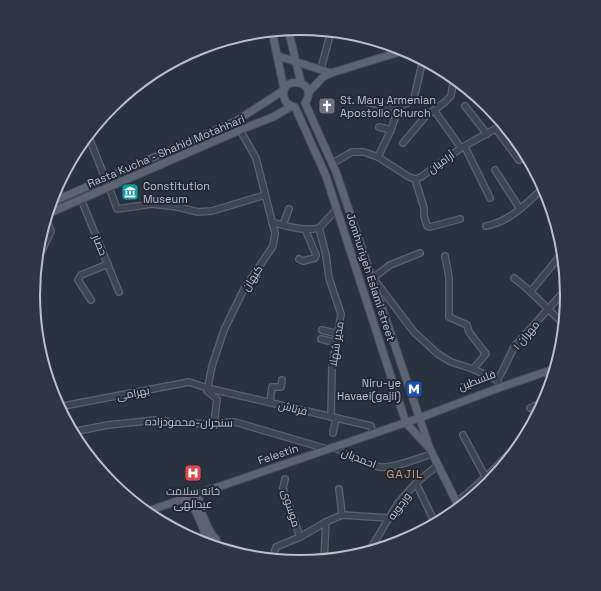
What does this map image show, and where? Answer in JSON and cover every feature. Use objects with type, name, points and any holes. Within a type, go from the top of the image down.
[{"type":"main road","points":[[289,36],[301,83],[307,88],[308,93],[323,78],[331,73],[395,53]]},
{"type":"main road","points":[[273,37],[284,90]]},
{"type":"main road","points":[[278,56],[295,60],[331,73]]},
{"type":"main road","name":"Rasta Kucha - Shahid Motahhari","points":[[59,199],[229,124],[245,116],[284,90],[290,83],[301,83]]},
{"type":"main road","name":"Jomhuriyeh Eslami street","points":[[284,90],[285,100],[294,107],[326,176],[406,420],[431,452],[457,502]]},
{"type":"main road","name":"Jomhuriyeh Eslami street","points":[[308,93],[305,103],[333,163],[348,204],[431,452]]},
{"type":"main road","name":"Rasta Kucha - Shahid Motahhari","points":[[54,211],[294,107]]},
{"type":"main road","points":[[245,116],[249,120],[249,127]]},
{"type":"main road","points":[[105,178],[109,187]]},
{"type":"main road","points":[[337,209],[348,204]]},
{"type":"main road","name":"فلسطین","points":[[419,416],[499,383],[551,366]]},
{"type":"main road","name":"فلسطین","points":[[499,383],[550,370]]},
{"type":"main road","name":"Felestin","points":[[153,510],[373,434],[419,416]]},
{"type":"main road","points":[[199,493],[199,501],[210,539]]},
{"type":"main road","points":[[186,498],[191,502],[209,539]]},
{"type":"street","points":[[321,69],[330,37]]},
{"type":"street","points":[[378,157],[391,130],[398,109],[400,106],[410,102],[414,98],[422,65]]},
{"type":"street","points":[[403,143],[425,117],[451,96],[453,85]]},
{"type":"street","points":[[366,102],[398,109]]},
{"type":"street","points":[[465,106],[487,134]]},
{"type":"street","points":[[434,110],[463,148],[490,198]]},
{"type":"street","points":[[378,127],[391,130]]},
{"type":"street","name":"آرامیان","points":[[333,163],[352,152],[364,152],[378,157],[408,177],[415,179],[421,177],[463,148],[499,127]]},
{"type":"street","points":[[496,129],[519,160]]},
{"type":"street","name":"کیهان","points":[[207,388],[212,366],[224,330],[244,289],[273,246],[275,233],[256,158],[240,130]]},
{"type":"street","points":[[91,142],[105,178]]},
{"type":"street","points":[[495,170],[520,209]]},
{"type":"street","points":[[415,179],[424,208],[424,216],[427,226],[430,227],[460,219]]},
{"type":"street","points":[[109,187],[117,208],[152,204],[198,212],[212,211],[265,195]]},
{"type":"street","points":[[486,226],[497,224],[512,215],[539,192]]},
{"type":"street","name":"حصار","points":[[81,199],[119,292]]},
{"type":"street","points":[[283,225],[289,209]]},
{"type":"street","points":[[272,222],[305,229],[319,228],[337,209]]},
{"type":"street","points":[[46,241],[51,230],[49,227]]},
{"type":"street","name":"مدیر شهلا","points":[[319,228],[326,255],[328,278],[341,314],[332,368],[334,418],[333,434]]},
{"type":"street","points":[[299,259],[302,261],[315,258],[316,255],[305,229]]},
{"type":"street","points":[[420,253],[390,265],[373,278],[414,332],[429,347],[451,362],[473,369],[499,383]]},
{"type":"street","points":[[445,256],[449,277],[449,317],[467,325],[469,332],[486,354],[473,369]]},
{"type":"street","points":[[530,291],[558,258]]},
{"type":"street","points":[[91,300],[78,280],[81,275],[108,264]]},
{"type":"street","points":[[514,278],[530,291],[560,320]]},
{"type":"street","name":"مهران ۱","points":[[499,383],[502,372],[514,347],[561,294]]},
{"type":"street","points":[[322,330],[338,334]]},
{"type":"street","points":[[321,339],[337,343]]},
{"type":"street","points":[[270,402],[272,387],[281,387],[282,380]]},
{"type":"street","name":"بهرامی","points":[[65,406],[189,382],[207,388]]},
{"type":"street","points":[[207,388],[207,391],[217,399],[214,424]]},
{"type":"street","name":"فرتاش","points":[[207,388],[371,426],[373,434]]},
{"type":"street","points":[[530,408],[537,405]]},
{"type":"street","name":"سنجران-محمودزاده","points":[[78,431],[108,425],[156,420],[185,424],[236,422],[330,448]]},
{"type":"street","points":[[463,435],[486,478]]},
{"type":"street","name":"احمدیان","points":[[330,448],[380,467],[390,467],[431,452]]},
{"type":"street","name":"ورجویه","points":[[372,546],[398,503],[416,483],[438,465]]},
{"type":"street","points":[[457,502],[486,478],[494,469]]},
{"type":"street","name":"موسوی","points":[[285,479],[283,488],[300,537]]},
{"type":"street","points":[[416,483],[433,519]]},
{"type":"street","points":[[339,489],[342,515]]},
{"type":"street","name":"موسوی","points":[[274,554],[276,547],[300,537],[326,522],[342,515],[389,518]]},
{"type":"street","points":[[324,555],[326,522]]},
{"type":"place","name":"St. Mary Armenian Apostolic Church","points":[[327,106]]},
{"type":"place","name":"Constitution Museum","points":[[130,192]]},
{"type":"place","name":"Niru-ye Havaei(gajil)","points":[[414,389]]},
{"type":"place","name":"خانه سلامت عبدالهی","points":[[193,473]]},
{"type":"district","name":"GAJIL","points":[[405,474]]}]
